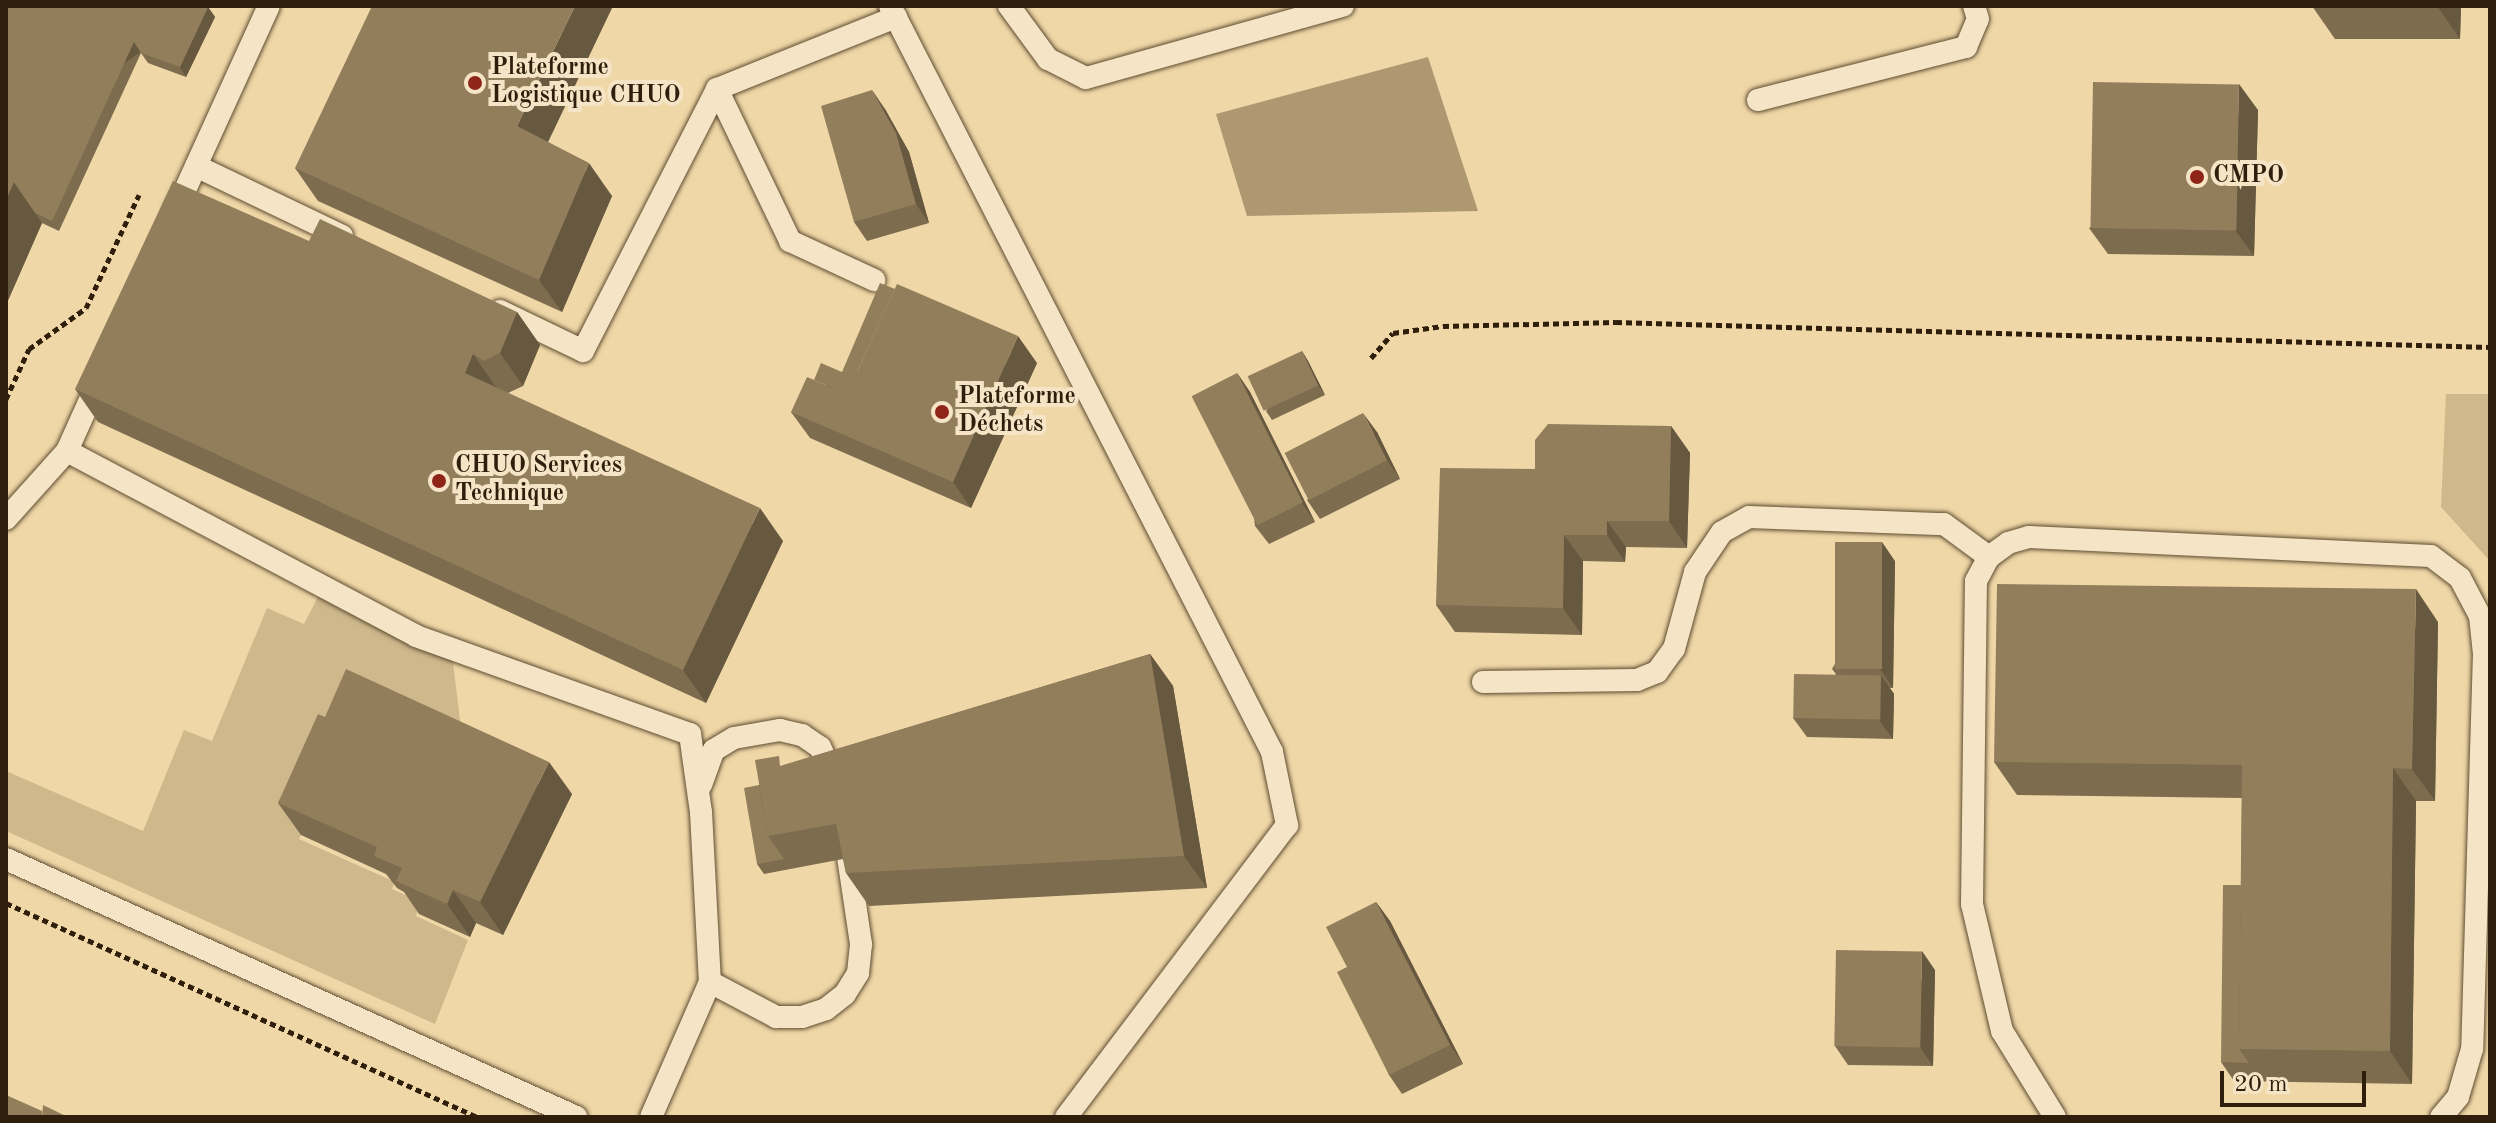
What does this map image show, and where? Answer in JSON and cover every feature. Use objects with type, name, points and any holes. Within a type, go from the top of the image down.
[{"type":"lane","points":[[164,237],[269,6]]},
{"type":"lane","points":[[1009,6],[1048,59],[1086,78],[1343,6]]},
{"type":"lane","points":[[1758,100],[1966,47],[1978,19],[1974,6]]},
{"type":"lane","points":[[483,303],[583,351],[717,89],[893,12],[1272,752],[1287,825],[1066,1117]]},
{"type":"lane","points":[[717,89],[790,241],[874,280]]},
{"type":"lane","points":[[196,166],[368,248]]},
{"type":"lane","points":[[6,519],[67,451],[105,365]]},
{"type":"lane","points":[[67,451],[416,636],[690,734],[701,812],[710,982],[651,1117]]},
{"type":"lane","points":[[1483,682],[1637,680],[1657,672],[1674,649],[1695,572],[1722,532],[1749,517],[1944,524],[1989,557]]},
{"type":"lane","points":[[2055,1117],[2002,1031],[1972,904],[1976,581],[1989,557],[2008,543],[2029,537],[2431,556],[2460,578],[2480,616],[2484,652],[2485,843],[2472,1049],[2458,1097],[2441,1117]]},
{"type":"lane","points":[[701,812],[704,768],[714,750],[734,738],[780,730],[802,735],[820,747],[832,766],[838,803]]},
{"type":"lane","points":[[710,982],[776,1017],[802,1017],[826,1009],[845,994],[858,973],[861,944],[842,828]]},
{"type":"lane","points":[[6,859],[571,1116]]},
{"type":"path","points":[[6,399],[29,349],[86,308],[140,193]]},
{"type":"path","points":[[1371,358],[1393,333],[1443,326],[1616,322],[2490,347]]},
{"type":"path","points":[[6,903],[477,1117]]},
{"type":"shaded area","points":[[1428,57],[1478,211],[1247,216],[1216,114]]},
{"type":"shaded area","points":[[2446,394],[2490,394],[2490,561],[2441,507]]},
{"type":"shaded area","points":[[320,593],[452,654],[463,745],[369,702],[299,839],[395,882],[392,889],[421,902],[416,916],[468,940],[435,1024],[6,831],[6,771],[143,831],[184,730],[212,741],[267,608],[304,624]]},
{"type":"building","points":[[6,6],[208,7],[180,67],[141,53],[134,42],[52,221],[35,213],[14,182],[6,179]]},
{"type":"building","name":"Plateforme Logistique CHUO","points":[[372,6],[575,6],[517,126],[589,163],[539,280],[295,168]]},
{"type":"building","points":[[2093,82],[2239,85],[2236,231],[2090,228]]},
{"type":"building","points":[[872,90],[896,133],[916,204],[854,222],[821,106]]},
{"type":"building","points":[[6,179],[14,182],[6,200]]},
{"type":"building","name":"CHUO Services Technique","points":[[173,181],[309,241],[320,219],[517,312],[500,353],[484,361],[473,354],[465,373],[760,508],[683,670],[75,389]]},
{"type":"building","points":[[880,283],[895,289],[847,394],[814,380],[821,363],[842,372]]},
{"type":"building","name":"Plateforme Déchets","points":[[897,284],[1018,336],[953,482],[791,412],[807,377],[847,394]]},
{"type":"building","points":[[1302,351],[1318,385],[1264,411],[1248,376]]},
{"type":"building","points":[[1237,373],[1303,502],[1257,525],[1192,396]]},
{"type":"building","points":[[1363,413],[1387,460],[1309,500],[1285,453]]},
{"type":"building","points":[[1548,424],[1671,426],[1669,521],[1607,521],[1607,535],[1564,535],[1563,608],[1436,605],[1440,468],[1535,469],[1535,440]]},
{"type":"building","points":[[1835,542],[1882,542],[1882,669],[1835,669]]},
{"type":"building","points":[[1997,584],[2416,589],[2412,769],[2393,768],[2390,1051],[2239,1049],[2242,765],[1994,762]]},
{"type":"building","points":[[1150,654],[1184,856],[846,873],[836,824],[768,836],[755,760],[779,756],[780,766]]},
{"type":"building","points":[[346,669],[549,762],[480,902],[453,890],[447,904],[396,881],[402,868],[374,856],[377,847],[278,803],[318,714],[325,717]]},
{"type":"building","points":[[1794,674],[1881,676],[1880,720],[1793,718]]},
{"type":"building","points":[[759,785],[768,836],[784,859],[757,864],[744,788]]},
{"type":"building","points":[[2223,885],[2241,885],[2239,1049],[2249,1063],[2221,1062]]},
{"type":"building","points":[[1376,902],[1450,1045],[1389,1075],[1337,972],[1347,967],[1326,927]]},
{"type":"building","points":[[1836,950],[1922,952],[1920,1047],[1834,1046]]},
{"type":"building","points":[[6,1095],[42,1111],[42,1117],[6,1117]]},
{"type":"building","points":[[43,1105],[68,1117],[42,1117]]},
{"type":"place","name":"Plateforme Logistique CHUO","points":[[475,83]]},
{"type":"place","name":"CMPO","points":[[2197,177]]},
{"type":"place","name":"Plateforme Déchets","points":[[942,412]]},
{"type":"place","name":"CHUO Services Technique","points":[[439,481]]}]
